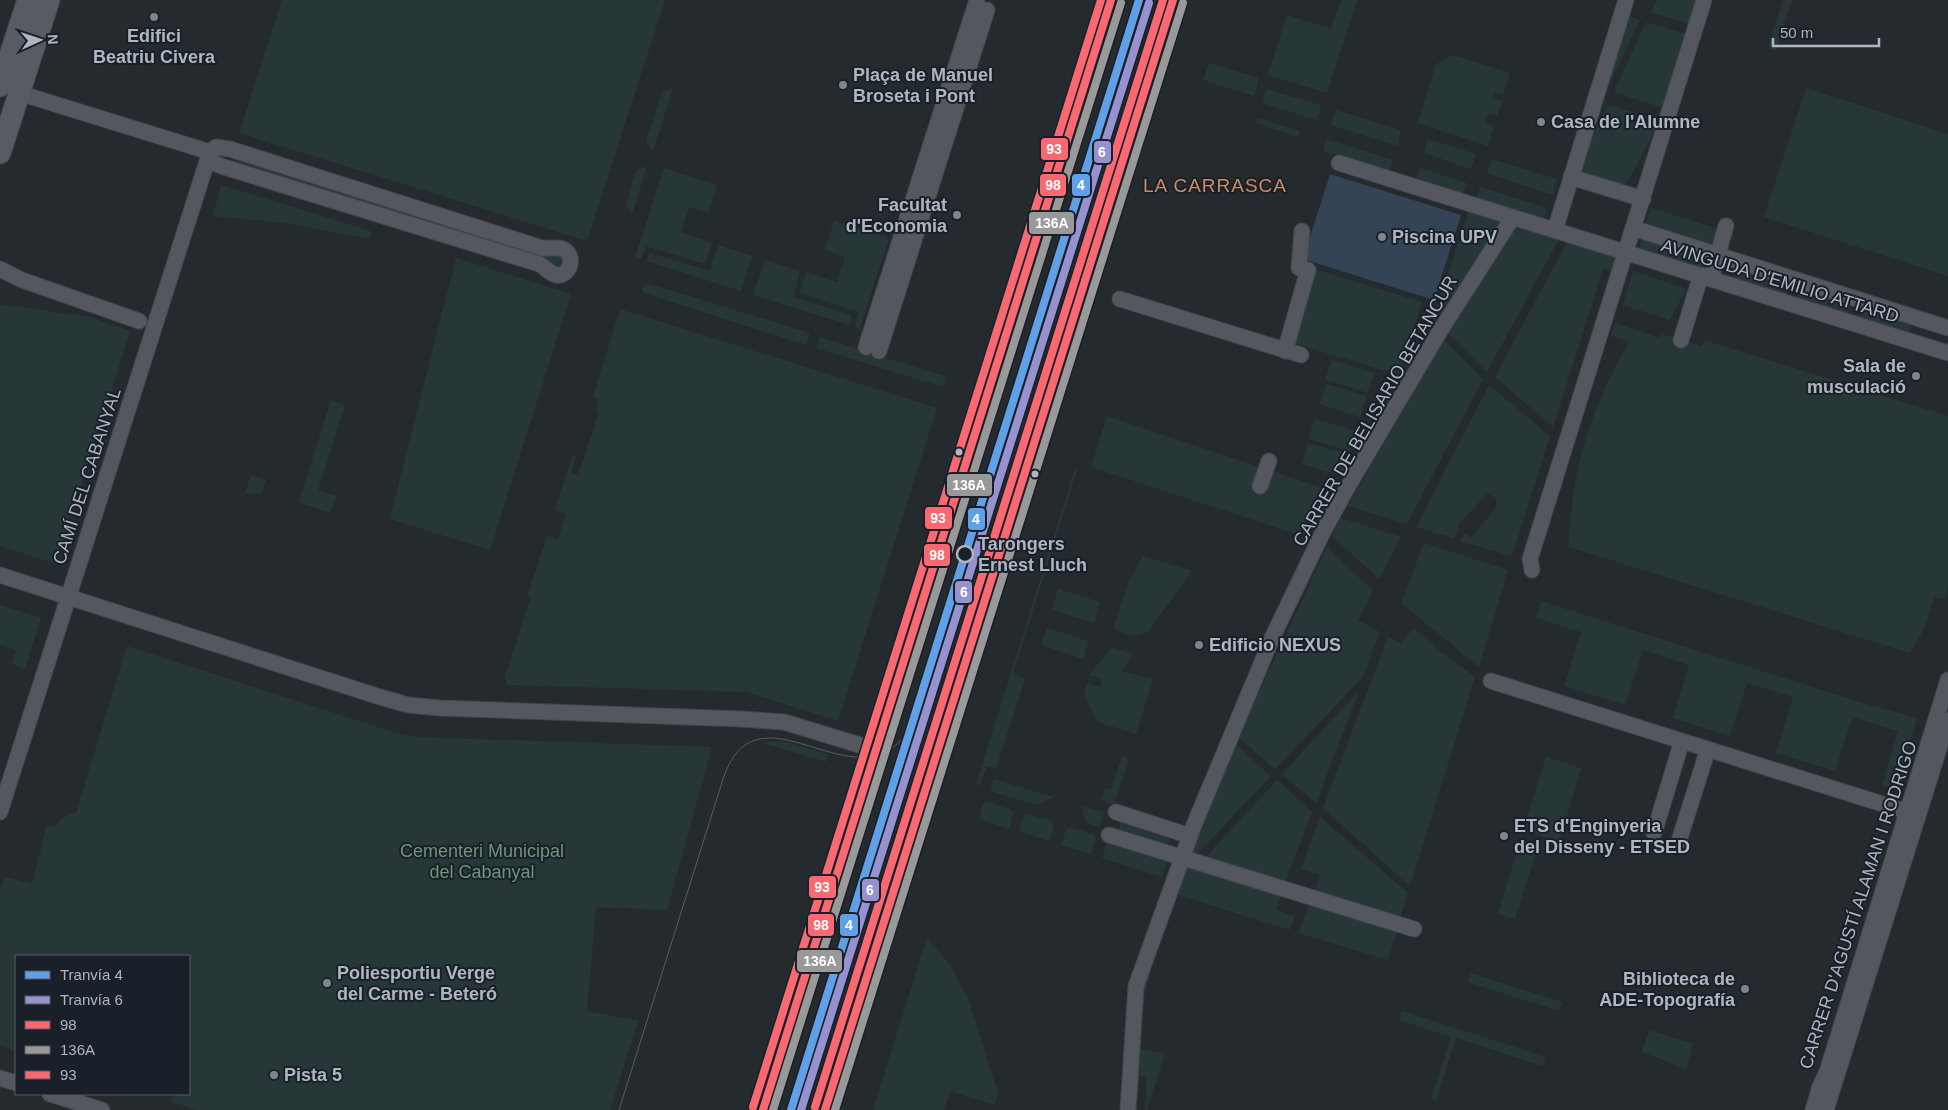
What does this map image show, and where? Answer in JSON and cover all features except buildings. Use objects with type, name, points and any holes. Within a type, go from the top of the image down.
[{"type":"main road","points":[[763,1110],[1111,0]]},
{"type":"main road","points":[[825,1110],[1173,0]]},
{"type":"street","points":[[0,153],[10,90],[28,0]]},
{"type":"street","points":[[10,90],[49,0]]},
{"type":"street","points":[[1555,230],[1626,0]]},
{"type":"street","points":[[1532,570],[1530,559],[1704,0]]},
{"type":"street","points":[[873,349],[982,5]]},
{"type":"street","points":[[10,90],[210,152]]},
{"type":"street","points":[[216,147],[230,148],[542,248],[563,249],[569,255],[571,264],[563,274],[554,274],[539,264],[216,164],[211,160],[210,152],[216,147]]},
{"type":"street","name":"CAMÍ DEL CABANYAL","points":[[0,812],[210,152]]},
{"type":"street","name":"AVINGUDA D'EMILIO ATTARD","points":[[1339,163],[1948,353]]},
{"type":"street","points":[[1571,177],[1643,199]]},
{"type":"street","name":"CARRER DE BELISARIO BETANCUR","points":[[1128,1110],[1136,986],[1190,836],[1272,638],[1322,534],[1440,330],[1513,217]]},
{"type":"street","points":[[1682,340],[1706,277],[1718,254],[1726,226]]},
{"type":"street","name":"AVINGUDA D'EMILIO ATTARD","points":[[1633,228],[1948,328]]},
{"type":"street","points":[[1285,350],[1308,270],[1299,268],[1302,231]]},
{"type":"street","points":[[0,270],[22,280],[139,321]]},
{"type":"street","points":[[1120,299],[1301,355]]},
{"type":"street","points":[[1260,486],[1270,460]]},
{"type":"street","points":[[0,575],[271,663],[408,705],[440,708],[784,722],[876,750]]},
{"type":"street","name":"CARRER D'AGUSTÍ ALAMAN I RODRIGO","points":[[1813,1110],[1908,812],[1944,716],[1948,680]]},
{"type":"street","points":[[1490,681],[1908,812]]},
{"type":"street","name":"CARRER D'AGUSTÍ ALAMAN I RODRIGO","points":[[1826,1110],[1888,911],[1900,858],[1944,716]]},
{"type":"street","points":[[1654,833],[1695,745]]},
{"type":"street","points":[[1679,841],[1695,745]]},
{"type":"street","points":[[1116,812],[1190,836]]},
{"type":"street","points":[[1110,835],[1414,929]]},
{"type":"street","points":[[0,1078],[15,1083]]},
{"type":"street","points":[[53,1095],[102,1110]]},
{"type":"green space","points":[[282,0],[665,0],[587,241],[239,133]]},
{"type":"green space","points":[[1341,0],[1357,0],[1327,93],[1268,75],[1287,15],[1331,29]]},
{"type":"green space","points":[[1657,0],[1697,0],[1689,24],[1651,12]]},
{"type":"green space","points":[[1783,0],[1792,0],[1776,51],[1768,48]]},
{"type":"green space","points":[[1628,16],[1640,20],[1607,90],[1603,89]]},
{"type":"green space","points":[[1646,22],[1686,34],[1666,109],[1614,92]]},
{"type":"green space","points":[[1453,55],[1510,73],[1503,94],[1494,92],[1492,98],[1502,101],[1497,116],[1488,113],[1485,122],[1494,126],[1488,146],[1418,123],[1436,64]]},
{"type":"green space","points":[[1209,63],[1259,78],[1254,96],[1203,80]]},
{"type":"green space","points":[[673,88],[653,151],[646,142],[662,92]]},
{"type":"green space","points":[[1806,88],[1948,134],[1948,276],[1764,217]]},
{"type":"green space","points":[[1266,89],[1321,105],[1317,120],[1262,103]]},
{"type":"green space","points":[[1608,105],[1660,120],[1626,185],[1577,170]]},
{"type":"green space","points":[[1336,110],[1401,130],[1397,146],[1331,125]]},
{"type":"green space","points":[[1258,118],[1300,131],[1298,137],[1256,123]]},
{"type":"green space","points":[[1326,139],[1393,160],[1389,172],[1323,151]]},
{"type":"green space","points":[[1428,139],[1476,154],[1471,169],[1424,153]]},
{"type":"green space","points":[[237,155],[563,257],[564,266],[558,268],[233,166]]},
{"type":"green space","points":[[1491,159],[1557,179],[1553,195],[1487,173]]},
{"type":"green space","points":[[647,166],[632,214],[626,205],[636,170]]},
{"type":"green space","points":[[664,168],[717,185],[708,213],[689,207],[681,232],[712,243],[705,264],[646,246],[641,259],[635,257]]},
{"type":"green space","points":[[1420,168],[1467,183],[1463,194],[1416,179]]},
{"type":"green space","points":[[221,185],[371,231],[369,239],[287,223],[213,216]]},
{"type":"green space","points":[[1480,187],[1547,208],[1543,220],[1476,199]]},
{"type":"green space","points":[[1651,208],[1719,229],[1713,245],[1646,224]]},
{"type":"green space","points":[[1469,209],[1503,219],[1426,341],[1431,326]]},
{"type":"green space","points":[[834,221],[889,238],[860,328],[855,326],[859,312],[800,293],[806,272],[837,282],[845,257],[825,250]]},
{"type":"green space","points":[[1516,223],[1560,237],[1487,372],[1447,332]]},
{"type":"green space","points":[[1642,238],[1708,258],[1705,271],[1639,250]]},
{"type":"green space","points":[[1568,240],[1619,256],[1614,272],[1603,269],[1553,427],[1495,377]]},
{"type":"green space","points":[[718,245],[752,256],[741,291],[647,261],[649,253],[710,271]]},
{"type":"green space","points":[[456,258],[571,294],[490,550],[390,519]]},
{"type":"green space","points":[[765,260],[800,271],[793,297],[852,315],[849,325],[753,295]]},
{"type":"green space","points":[[1736,267],[1789,284],[1786,296],[1733,279]]},
{"type":"green space","points":[[1314,269],[1422,302],[1400,375],[1292,343]]},
{"type":"green space","points":[[1633,271],[1686,289],[1670,320],[1623,305]]},
{"type":"green space","points":[[645,284],[810,333],[806,345],[644,293],[642,289]]},
{"type":"green space","points":[[1800,287],[1851,303],[1847,315],[1796,299]]},
{"type":"green space","points":[[0,304],[90,317],[130,331],[57,564],[0,546]]},
{"type":"green space","points":[[1863,306],[1913,321],[1909,334],[1859,319]]},
{"type":"green space","points":[[620,309],[937,408],[838,721],[747,692],[507,685],[505,676],[531,597],[527,596],[547,536],[558,539],[566,514],[555,510],[572,456],[576,457],[571,472],[578,475],[599,412],[596,411],[599,399],[593,397]]},
{"type":"green space","points":[[1615,323],[1660,338],[1662,334],[1702,346],[1704,340],[1948,416],[1948,587],[1944,599],[1934,597],[1925,627],[1910,653],[1569,547],[1574,493],[1586,440],[1604,390],[1629,342],[1611,336]]},
{"type":"green space","points":[[820,337],[947,377],[943,387],[816,348]]},
{"type":"green space","points":[[1443,339],[1483,379],[1407,524],[1348,506]]},
{"type":"green space","points":[[1332,360],[1374,373],[1368,393],[1325,379]]},
{"type":"green space","points":[[1326,384],[1367,396],[1360,417],[1320,404]]},
{"type":"green space","points":[[1489,385],[1550,436],[1512,556],[1460,541],[1465,533],[1471,538],[1496,508],[1496,499],[1488,493],[1457,526],[1460,529],[1453,538],[1416,527]]},
{"type":"green space","points":[[331,400],[345,405],[318,490],[336,496],[330,513],[299,502]]},
{"type":"green space","points":[[1107,416],[1331,491],[1306,537],[1091,467]]},
{"type":"green space","points":[[1315,419],[1356,431],[1350,451],[1308,439]]},
{"type":"green space","points":[[1308,443],[1349,455],[1342,476],[1302,464]]},
{"type":"green space","points":[[1075,469],[1077,470],[1013,674],[1025,679],[996,768],[987,766],[980,786],[976,784]]},
{"type":"green space","points":[[251,475],[266,480],[261,495],[252,492],[251,494],[245,493]]},
{"type":"green space","points":[[1341,518],[1401,537],[1379,579],[1332,536]]},
{"type":"green space","points":[[1424,543],[1508,570],[1479,667],[1401,603]]},
{"type":"green space","points":[[1327,547],[1373,591],[1358,620],[1380,632],[1363,677],[1275,769],[1238,737]]},
{"type":"green space","points":[[1143,556],[1192,571],[1148,632],[1135,636],[1113,629],[1128,583]]},
{"type":"green space","points":[[1058,589],[1100,602],[1094,623],[1052,610]]},
{"type":"green space","points":[[1541,601],[1856,701],[1917,718],[1896,789],[1882,785],[1898,731],[1852,717],[1835,771],[1776,753],[1793,697],[1747,683],[1730,736],[1673,718],[1689,665],[1643,650],[1625,705],[1564,686],[1581,632],[1536,618]]},
{"type":"green space","points":[[0,605],[41,618],[25,669],[12,664],[16,650],[0,645]]},
{"type":"green space","points":[[1047,628],[1088,641],[1083,659],[1041,645]]},
{"type":"green space","points":[[1414,628],[1440,651],[1475,677],[1410,886],[1323,808],[1388,637],[1401,643]]},
{"type":"green space","name":"Cementeri Municipal del Cabanyal","points":[[127,646],[402,735],[712,747],[667,910],[596,907],[587,1011],[638,1021],[610,1110],[197,1110],[171,1102],[173,1095],[190,1095],[190,955],[15,955],[15,1051],[0,1045],[0,889],[4,877],[32,884],[47,825],[56,827],[64,817],[76,813]]},
{"type":"green space","points":[[1112,647],[1133,654],[1122,671],[1153,679],[1136,734],[1098,722],[1084,695],[1087,683],[1100,687],[1102,679],[1089,675]]},
{"type":"green space","points":[[1359,691],[1316,803],[1282,774]]},
{"type":"green space","points":[[770,741],[787,742],[828,754],[826,762],[763,743]]},
{"type":"green space","points":[[1235,744],[1271,776],[1197,854],[1191,852]]},
{"type":"green space","points":[[1122,756],[1129,758],[1114,805],[1101,800],[1105,788],[1111,789]]},
{"type":"green space","points":[[1546,757],[1581,768],[1559,842],[1523,831]]},
{"type":"green space","points":[[994,779],[1053,797],[1036,805],[990,791]]},
{"type":"green space","points":[[1277,780],[1312,812],[1285,882],[1206,857]]},
{"type":"green space","points":[[988,802],[1010,809],[1013,813],[1009,829],[979,819],[983,804]]},
{"type":"green space","points":[[1082,806],[1104,812],[1099,827],[1086,823]]},
{"type":"green space","points":[[1028,814],[1051,821],[1054,826],[1049,841],[1019,831],[1024,816]]},
{"type":"green space","points":[[1320,817],[1408,893],[1400,918],[1315,891],[1320,875],[1301,869]]},
{"type":"green space","points":[[1122,818],[1169,834],[1169,842],[1163,846],[1118,832]]},
{"type":"green space","points":[[1070,827],[1093,834],[1096,839],[1091,854],[1061,845],[1066,830]]},
{"type":"green space","points":[[1111,841],[1168,858],[1162,877],[1102,858],[1107,843]]},
{"type":"green space","points":[[1520,841],[1538,847],[1515,919],[1498,914]]},
{"type":"green space","points":[[1185,864],[1281,895],[1276,910],[1295,916],[1290,930],[1175,894]]},
{"type":"green space","points":[[1310,904],[1397,931],[1388,960],[1298,933]]},
{"type":"green space","points":[[927,938],[950,965],[968,998],[998,1093],[995,1105],[950,1091],[944,1110],[873,1110]]},
{"type":"green space","points":[[1470,973],[1562,1002],[1559,1011],[1468,982]]},
{"type":"green space","points":[[1146,975],[1150,976],[1145,992],[1140,1050],[1161,1052],[1164,1056],[1147,1110],[1145,1110],[1147,1076],[1139,1076],[1137,1110],[1134,1110],[1140,1003]]},
{"type":"green space","points":[[1402,1011],[1546,1057],[1543,1066],[1456,1038],[1436,1101],[1431,1099],[1451,1037],[1399,1020]]},
{"type":"green space","points":[[1649,1030],[1693,1044],[1686,1069],[1642,1052]]},
{"type":"water","name":"Piscina UPV","points":[[1330,174],[1461,215],[1434,300],[1303,259]]},
{"type":"tram line","name":"4","points":[[791,1110],[1139,0]]},
{"type":"tram line","name":"6","points":[[801,1110],[1149,3]]},
{"type":"tram line","points":[[619,1110],[723,779],[737,752],[756,740],[777,738],[849,756],[873,756],[895,746],[900,741],[930,692]]},
{"type":"transit line","name":"93","points":[[753,1107],[1101,0]]},
{"type":"transit line","name":"98","points":[[763,1110],[1111,0]]},
{"type":"transit line","name":"93","points":[[815,1107],[1163,0]]},
{"type":"transit line","name":"98","points":[[825,1110],[1173,0]]},
{"type":"transit line","name":"136A","points":[[773,1110],[1121,3]]},
{"type":"transit line","name":"136A","points":[[835,1110],[1183,3]]},
{"type":"place","name":"Edifici Beatriu Civera","points":[[154,17]]},
{"type":"place","name":"Plaça de Manuel Broseta i Pont","points":[[843,85]]},
{"type":"place","name":"Casa de l'Alumne","points":[[1541,122]]},
{"type":"place","name":"Facultat d'Economia","points":[[957,215]]},
{"type":"place","name":"Piscina UPV","points":[[1382,237]]},
{"type":"place","name":"Sala de musculació","points":[[1916,376]]},
{"type":"place","name":"Tarongers Ernest Lluch","points":[[965,554]]},
{"type":"place","name":"Edificio NEXUS","points":[[1199,645]]},
{"type":"place","name":"ETS d'Enginyeria del Disseny - ETSED","points":[[1504,836]]},
{"type":"place","name":"Poliesportiu Verge del Carme - Beteró","points":[[327,983]]},
{"type":"place","name":"Biblioteca de ADE-Topografía","points":[[1745,989]]},
{"type":"place","name":"Pista 5","points":[[274,1075]]},
{"type":"district","name":"LA CARRASCA","points":[[1215,185]]}]
